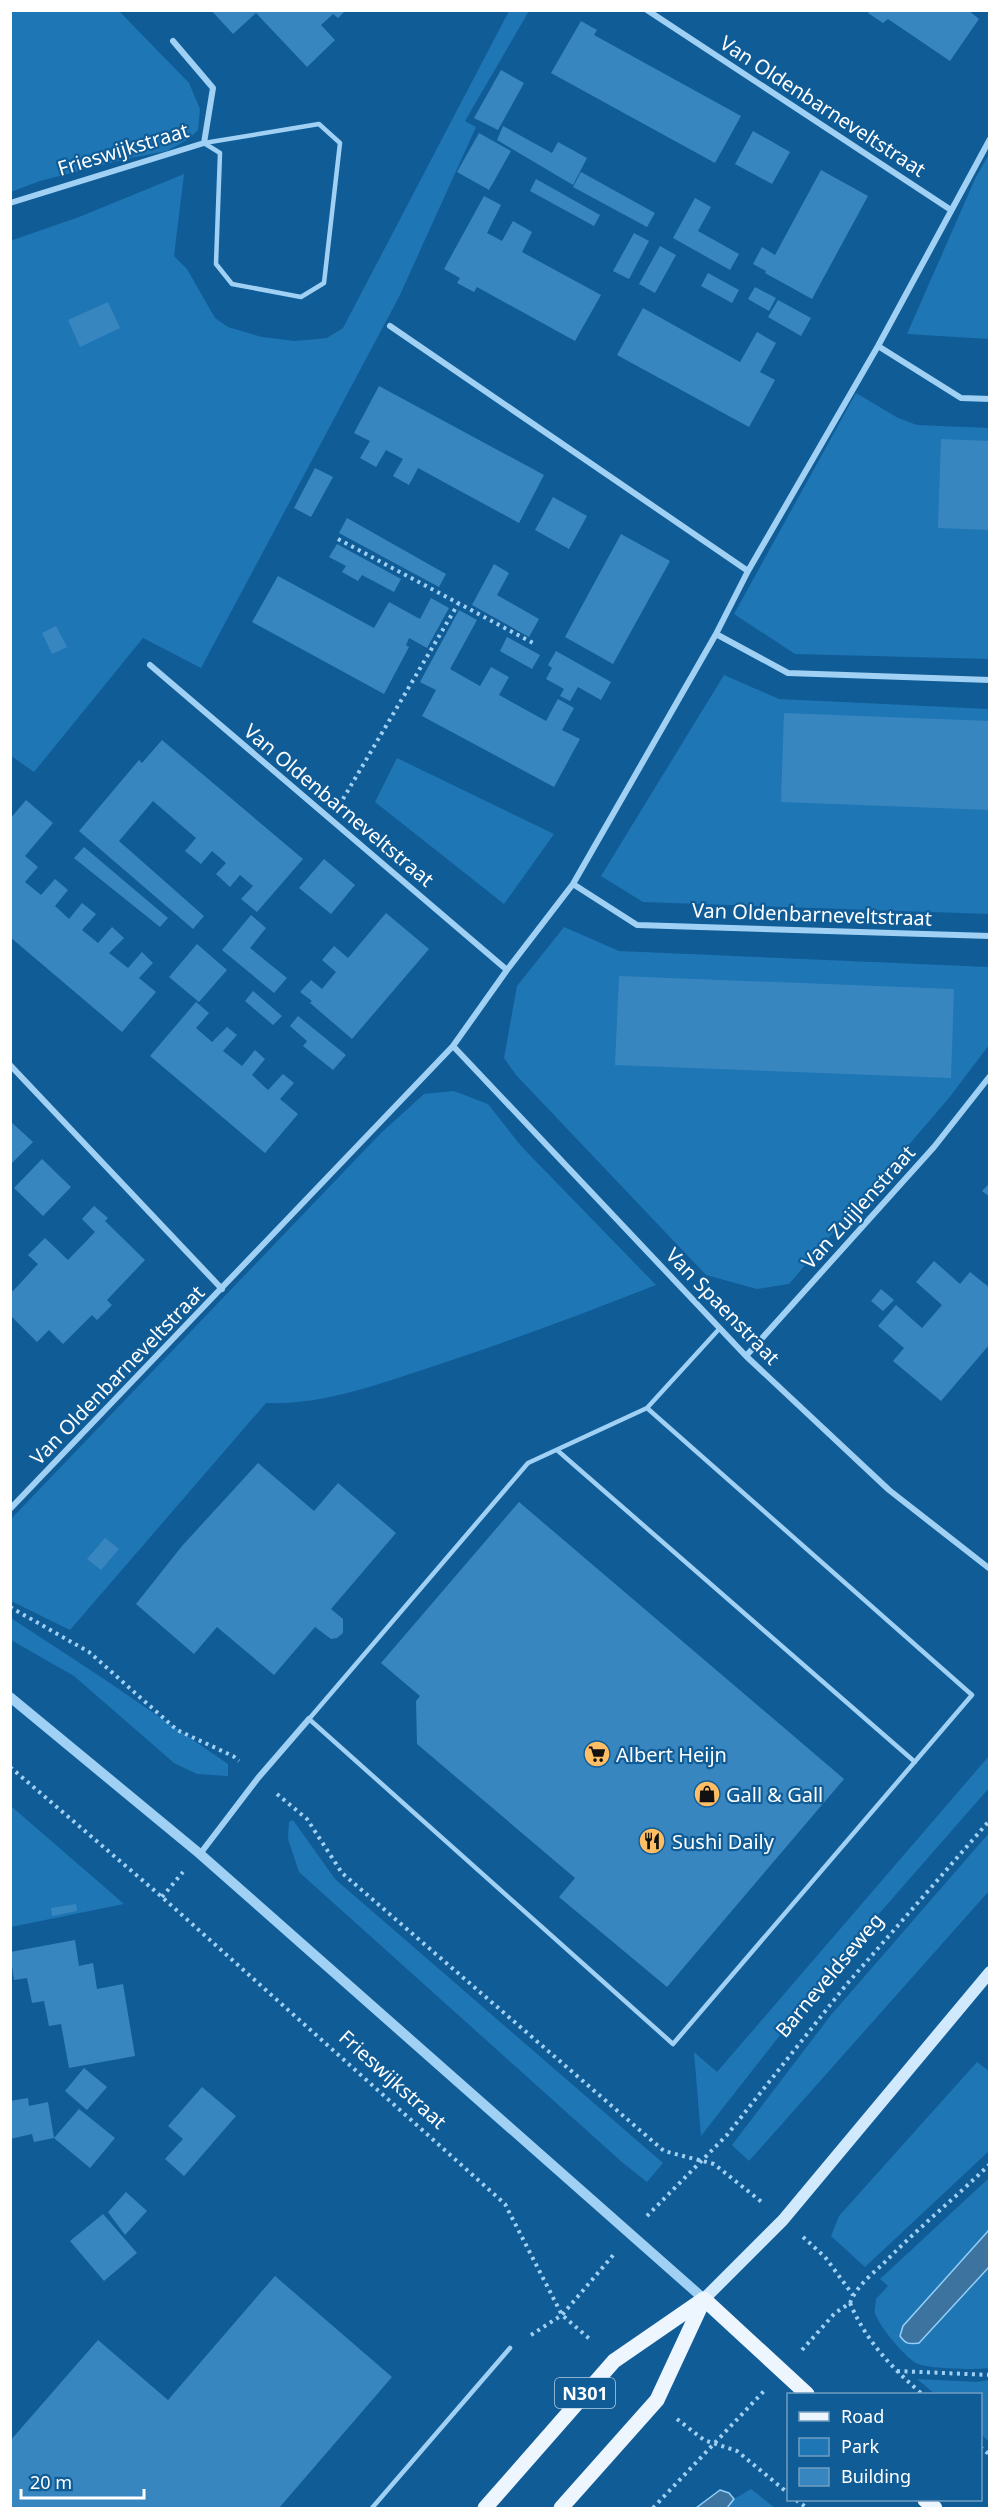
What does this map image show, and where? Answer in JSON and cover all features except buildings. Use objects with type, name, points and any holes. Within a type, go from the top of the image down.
[{"type":"main road","name":"N301","points":[[485,2508],[614,2361],[704,2299],[783,2220],[990,1972]]},
{"type":"main road","name":"N301","points":[[561,2508],[657,2400],[704,2299]]},
{"type":"main road","points":[[704,2299],[806,2393]]},
{"type":"street","name":"Van Oldenbarneveltstraat","points":[[647,10],[951,210]]},
{"type":"street","name":"Frieswijkstraat","points":[[10,203],[204,143],[213,88],[173,41]]},
{"type":"street","name":"Van Oldenbarneveltstraat","points":[[10,1509],[453,1046],[507,970],[573,884],[716,634],[748,571],[878,346],[990,139]]},
{"type":"street","points":[[390,326],[748,571]]},
{"type":"street","points":[[878,346],[961,398],[990,399]]},
{"type":"street","points":[[716,634],[788,673],[990,680]]},
{"type":"street","name":"Van Oldenbarneveltstraat","points":[[150,665],[507,970]]},
{"type":"street","name":"Van Oldenbarneveltstraat","points":[[573,884],[636,925],[990,936]]},
{"type":"street","name":"Van Spaenstraat","points":[[453,1046],[746,1356],[889,1490],[990,1569]]},
{"type":"street","name":"Van Oldenbarneveltstraat","points":[[10,1065],[222,1289]]},
{"type":"street","name":"Van Zuijlenstraat","points":[[746,1356],[934,1147],[990,1076]]},
{"type":"street","name":"Frieswijkstraat","points":[[10,1697],[200,1854],[704,2299]]},
{"type":"street","points":[[200,1854],[258,1778],[309,1719]]},
{"type":"lane","points":[[319,124],[340,143],[324,283],[302,297],[232,284],[216,264],[220,153],[204,143],[319,124]]},
{"type":"lane","points":[[647,1408],[972,1695],[673,2044],[309,1719],[528,1463],[647,1408],[720,1329]]},
{"type":"lane","points":[[556,1450],[915,1762]]},
{"type":"lane","points":[[372,2508],[510,2348]]},
{"type":"path","points":[[338,539],[533,644]]},
{"type":"path","points":[[330,820],[458,604]]},
{"type":"path","points":[[10,1607],[89,1652],[177,1730],[233,1756],[307,1819],[342,1873],[664,2151],[703,2159]]},
{"type":"path","name":"Frieswijkstraat","points":[[10,1767],[171,1904],[505,2204],[562,2315],[614,2361]]},
{"type":"path","name":"Barneveldseweg","points":[[510,2348],[562,2315],[629,2235],[727,2135],[798,2043],[887,1935],[990,1820]]},
{"type":"path","points":[[921,2393],[896,2371],[866,2335],[850,2303],[853,2295],[865,2281],[990,2164]]},
{"type":"path","points":[[896,2371],[990,2375]]},
{"type":"path","points":[[657,2400],[693,2432],[714,2445],[737,2451],[787,2491]]},
{"type":"path","points":[[653,2508],[714,2445]]},
{"type":"green space","points":[[10,11],[119,11],[189,83],[200,109],[198,130],[190,138],[167,151],[40,181],[11,192]]},
{"type":"green space","points":[[509,11],[529,11],[465,121],[476,127],[399,297],[201,668],[143,638],[34,772],[10,755],[10,241],[79,217],[184,174],[174,256],[187,269],[215,318],[228,327],[262,337],[295,341],[327,338],[343,328]]},
{"type":"green space","points":[[989,154],[989,339],[907,334],[975,179]]},
{"type":"green space","points":[[856,393],[898,418],[917,425],[989,428],[989,659],[795,654],[734,614]]},
{"type":"green space","points":[[724,675],[779,699],[989,709],[989,914],[643,902],[601,876]]},
{"type":"green space","points":[[397,758],[554,834],[504,904],[375,802]]},
{"type":"green space","points":[[564,927],[619,951],[989,967],[989,1045],[949,1098],[789,1284],[757,1289],[706,1275],[516,1075],[504,1058],[517,986]]},
{"type":"green space","points":[[454,1091],[488,1104],[521,1146],[656,1285],[507,1341],[379,1384],[323,1398],[266,1403],[70,1630],[11,1601],[10,1520],[381,1133],[424,1094]]},
{"type":"green space","points":[[11,1618],[228,1764],[228,1776],[197,1774],[174,1763],[74,1676],[11,1640]]},
{"type":"green space","points":[[989,1756],[989,1788],[842,1956],[701,2136],[694,2052],[717,2072]]},
{"type":"green space","points":[[11,1806],[124,1904],[11,1927]]},
{"type":"green space","points":[[293,1820],[335,1879],[663,2163],[647,2182],[299,1872],[288,1839],[289,1822]]},
{"type":"green space","points":[[989,1833],[989,1891],[749,2161],[732,2145],[831,2015]]},
{"type":"green space","points":[[977,2062],[989,2071],[989,2151],[865,2267],[831,2236],[839,2216]]},
{"type":"green space","points":[[989,2178],[989,2230],[904,2326],[900,2336],[919,2343],[989,2267],[989,2368],[940,2368],[916,2363],[892,2340],[877,2318],[876,2299],[888,2286],[880,2279]]},
{"type":"green space","points":[[917,2379],[977,2382],[989,2380],[989,2442],[982,2435],[982,2393],[934,2393]]},
{"type":"green space","points":[[751,2489],[775,2508],[727,2508],[734,2499]]},
{"type":"shaded area","points":[[989,2230],[989,2267],[919,2343],[911,2344],[904,2341],[900,2336],[903,2326]]},
{"type":"shaded area","points":[[720,2490],[729,2493],[734,2499],[727,2508],[696,2508]]},
{"type":"place","name":"Albert Heijn","points":[[597,1754]]},
{"type":"place","name":"Gall & Gall","points":[[707,1794]]},
{"type":"place","name":"Sushi Daily","points":[[652,1841]]}]
